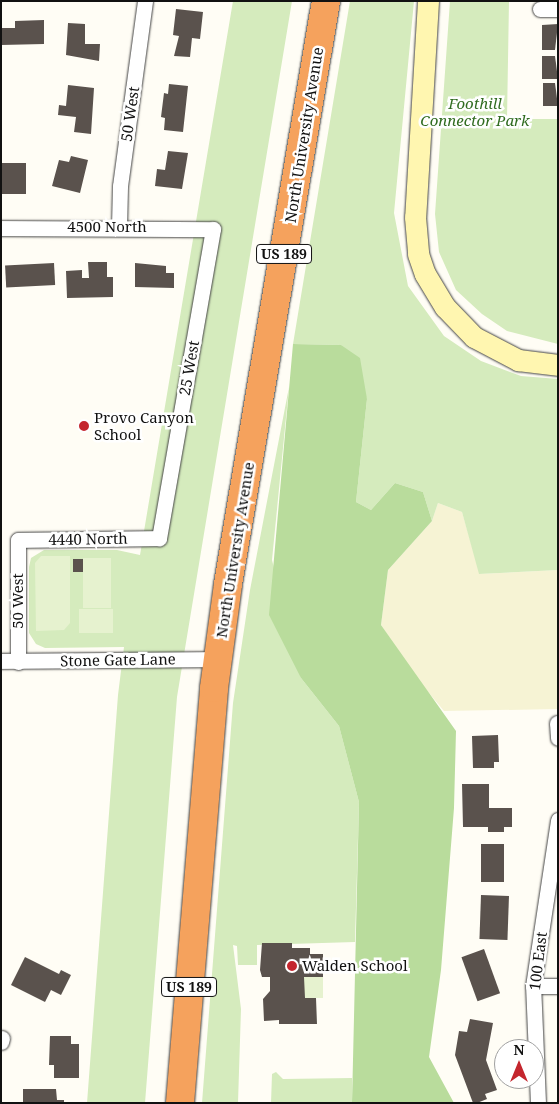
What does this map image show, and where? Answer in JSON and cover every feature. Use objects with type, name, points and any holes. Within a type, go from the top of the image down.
[{"type":"highway","name":"North University Avenue","points":[[180,1103],[205,776],[218,658],[326,1]]},
{"type":"main road","points":[[428,1],[415,233],[418,254],[432,288],[461,326],[493,350],[518,360],[558,365]]},
{"type":"street","name":"50 West","points":[[119,227],[120,186],[145,1]]},
{"type":"street","points":[[540,9],[558,9]]},
{"type":"street","name":"4500 North","points":[[1,228],[119,227],[212,229]]},
{"type":"street","name":"25 West","points":[[159,538],[212,229]]},
{"type":"street","name":"4440 North","points":[[18,540],[159,538]]},
{"type":"street","name":"50 West","points":[[18,540],[18,662]]},
{"type":"street","name":"Stone Gate Lane","points":[[1,661],[218,658]]},
{"type":"street","name":"Stone Gate Lane","points":[[1,671],[18,662]]},
{"type":"street","points":[[557,723],[558,738]]},
{"type":"street","name":"100 East","points":[[538,1103],[533,986],[558,820]]},
{"type":"street","points":[[533,986],[558,986]]},
{"type":"shaded area","points":[[438,503],[462,512],[480,574],[558,570],[558,709],[444,711],[414,675],[381,625],[388,570],[432,521]]},
{"type":"green space","points":[[233,1],[292,1],[177,697],[145,1103],[87,1103],[118,695],[124,647],[45,648],[36,644],[29,633],[29,567],[31,558],[44,550],[117,550],[140,555]]},
{"type":"green space","points":[[350,1],[414,1],[394,213],[408,286],[444,336],[481,361],[521,376],[558,379],[558,570],[479,574],[462,512],[438,503],[432,521],[423,492],[395,483],[371,510],[356,502],[367,399],[341,345],[293,344]]},
{"type":"green space","name":"Foothill Connector Park","points":[[450,1],[509,1],[507,119],[558,119],[558,344],[507,331],[482,314],[456,290],[439,252],[435,214]]},
{"type":"green space","points":[[293,344],[341,345],[360,358],[367,399],[356,502],[371,510],[395,483],[423,492],[432,521],[388,570],[381,625],[456,731],[454,808],[441,970],[429,1057],[454,1103],[352,1103],[359,802],[339,726],[301,678],[269,615]]},
{"type":"green space","points":[[289,387],[272,560],[301,678],[339,726],[359,802],[355,942],[257,945],[257,965],[238,965],[237,946],[233,945],[241,1009],[238,1103],[202,1103],[233,703],[250,590]]},
{"type":"green space","points":[[41,556],[70,556],[70,623],[64,630],[36,631],[35,563]]},
{"type":"green space","points":[[83,558],[111,558],[111,608],[83,608]]},
{"type":"green space","points":[[79,609],[113,609],[113,633],[79,633]]},
{"type":"green space","points":[[304,977],[323,977],[323,998],[304,998]]},
{"type":"green space","points":[[276,1072],[283,1079],[352,1078],[352,1103],[271,1103],[272,1074]]},
{"type":"building","points":[[176,9],[203,12],[200,39],[192,38],[190,57],[174,56],[179,36],[173,35]]},
{"type":"building","points":[[44,20],[44,44],[1,45],[1,28],[15,28],[15,21]]},
{"type":"building","points":[[68,23],[85,24],[85,44],[100,44],[99,61],[66,55]]},
{"type":"building","points":[[558,24],[555,50],[542,50],[542,25]]},
{"type":"building","points":[[542,56],[555,56],[558,79],[542,79]]},
{"type":"building","points":[[543,83],[555,83],[558,106],[543,106]]},
{"type":"building","points":[[169,84],[188,86],[183,132],[164,130],[165,118],[161,117],[164,93],[168,94]]},
{"type":"building","points":[[68,85],[94,88],[91,134],[74,132],[76,117],[58,115],[59,105],[66,106]]},
{"type":"building","points":[[168,151],[188,153],[182,189],[155,186],[157,169],[165,170]]},
{"type":"building","points":[[71,156],[88,160],[80,193],[52,186],[59,160],[69,162]]},
{"type":"building","points":[[1,163],[26,163],[26,194],[1,194]]},
{"type":"building","points":[[88,262],[107,262],[107,277],[113,277],[113,297],[67,298],[66,271],[82,270],[82,278],[89,278]]},
{"type":"building","points":[[54,263],[55,285],[6,288],[5,266]]},
{"type":"building","points":[[135,263],[166,266],[166,273],[174,273],[174,288],[135,287]]},
{"type":"building","points":[[73,559],[83,559],[83,572],[73,572]]},
{"type":"building","points":[[498,735],[499,762],[494,762],[494,768],[473,768],[472,736]]},
{"type":"building","points":[[462,784],[489,784],[489,808],[512,808],[512,827],[504,827],[504,832],[488,832],[488,827],[463,827]]},
{"type":"building","points":[[481,844],[504,844],[504,882],[481,882]]},
{"type":"building","points":[[481,895],[509,896],[507,940],[479,939]]},
{"type":"building","points":[[262,943],[292,943],[292,948],[310,948],[310,954],[323,954],[323,977],[304,977],[305,998],[316,998],[317,1024],[279,1024],[279,1020],[264,1021],[263,999],[270,991],[270,977],[262,977],[260,970]]},
{"type":"building","points":[[484,949],[500,993],[478,1001],[461,957]]},
{"type":"building","points":[[25,957],[59,974],[61,970],[71,975],[61,995],[51,990],[45,1002],[11,985]]},
{"type":"building","points":[[470,1019],[493,1023],[486,1060],[494,1082],[494,1089],[497,1090],[485,1094],[487,1099],[477,1103],[473,1103],[455,1055],[459,1031],[467,1032]]},
{"type":"building","points":[[50,1036],[71,1036],[71,1044],[79,1044],[79,1078],[54,1078],[54,1065],[49,1065]]},
{"type":"building","points":[[23,1089],[56,1089],[57,1100],[64,1100],[64,1103],[23,1103]]},
{"type":"place","name":"Provo Canyon School","points":[[84,426]]},
{"type":"place","name":"Walden School","points":[[292,966]]}]
